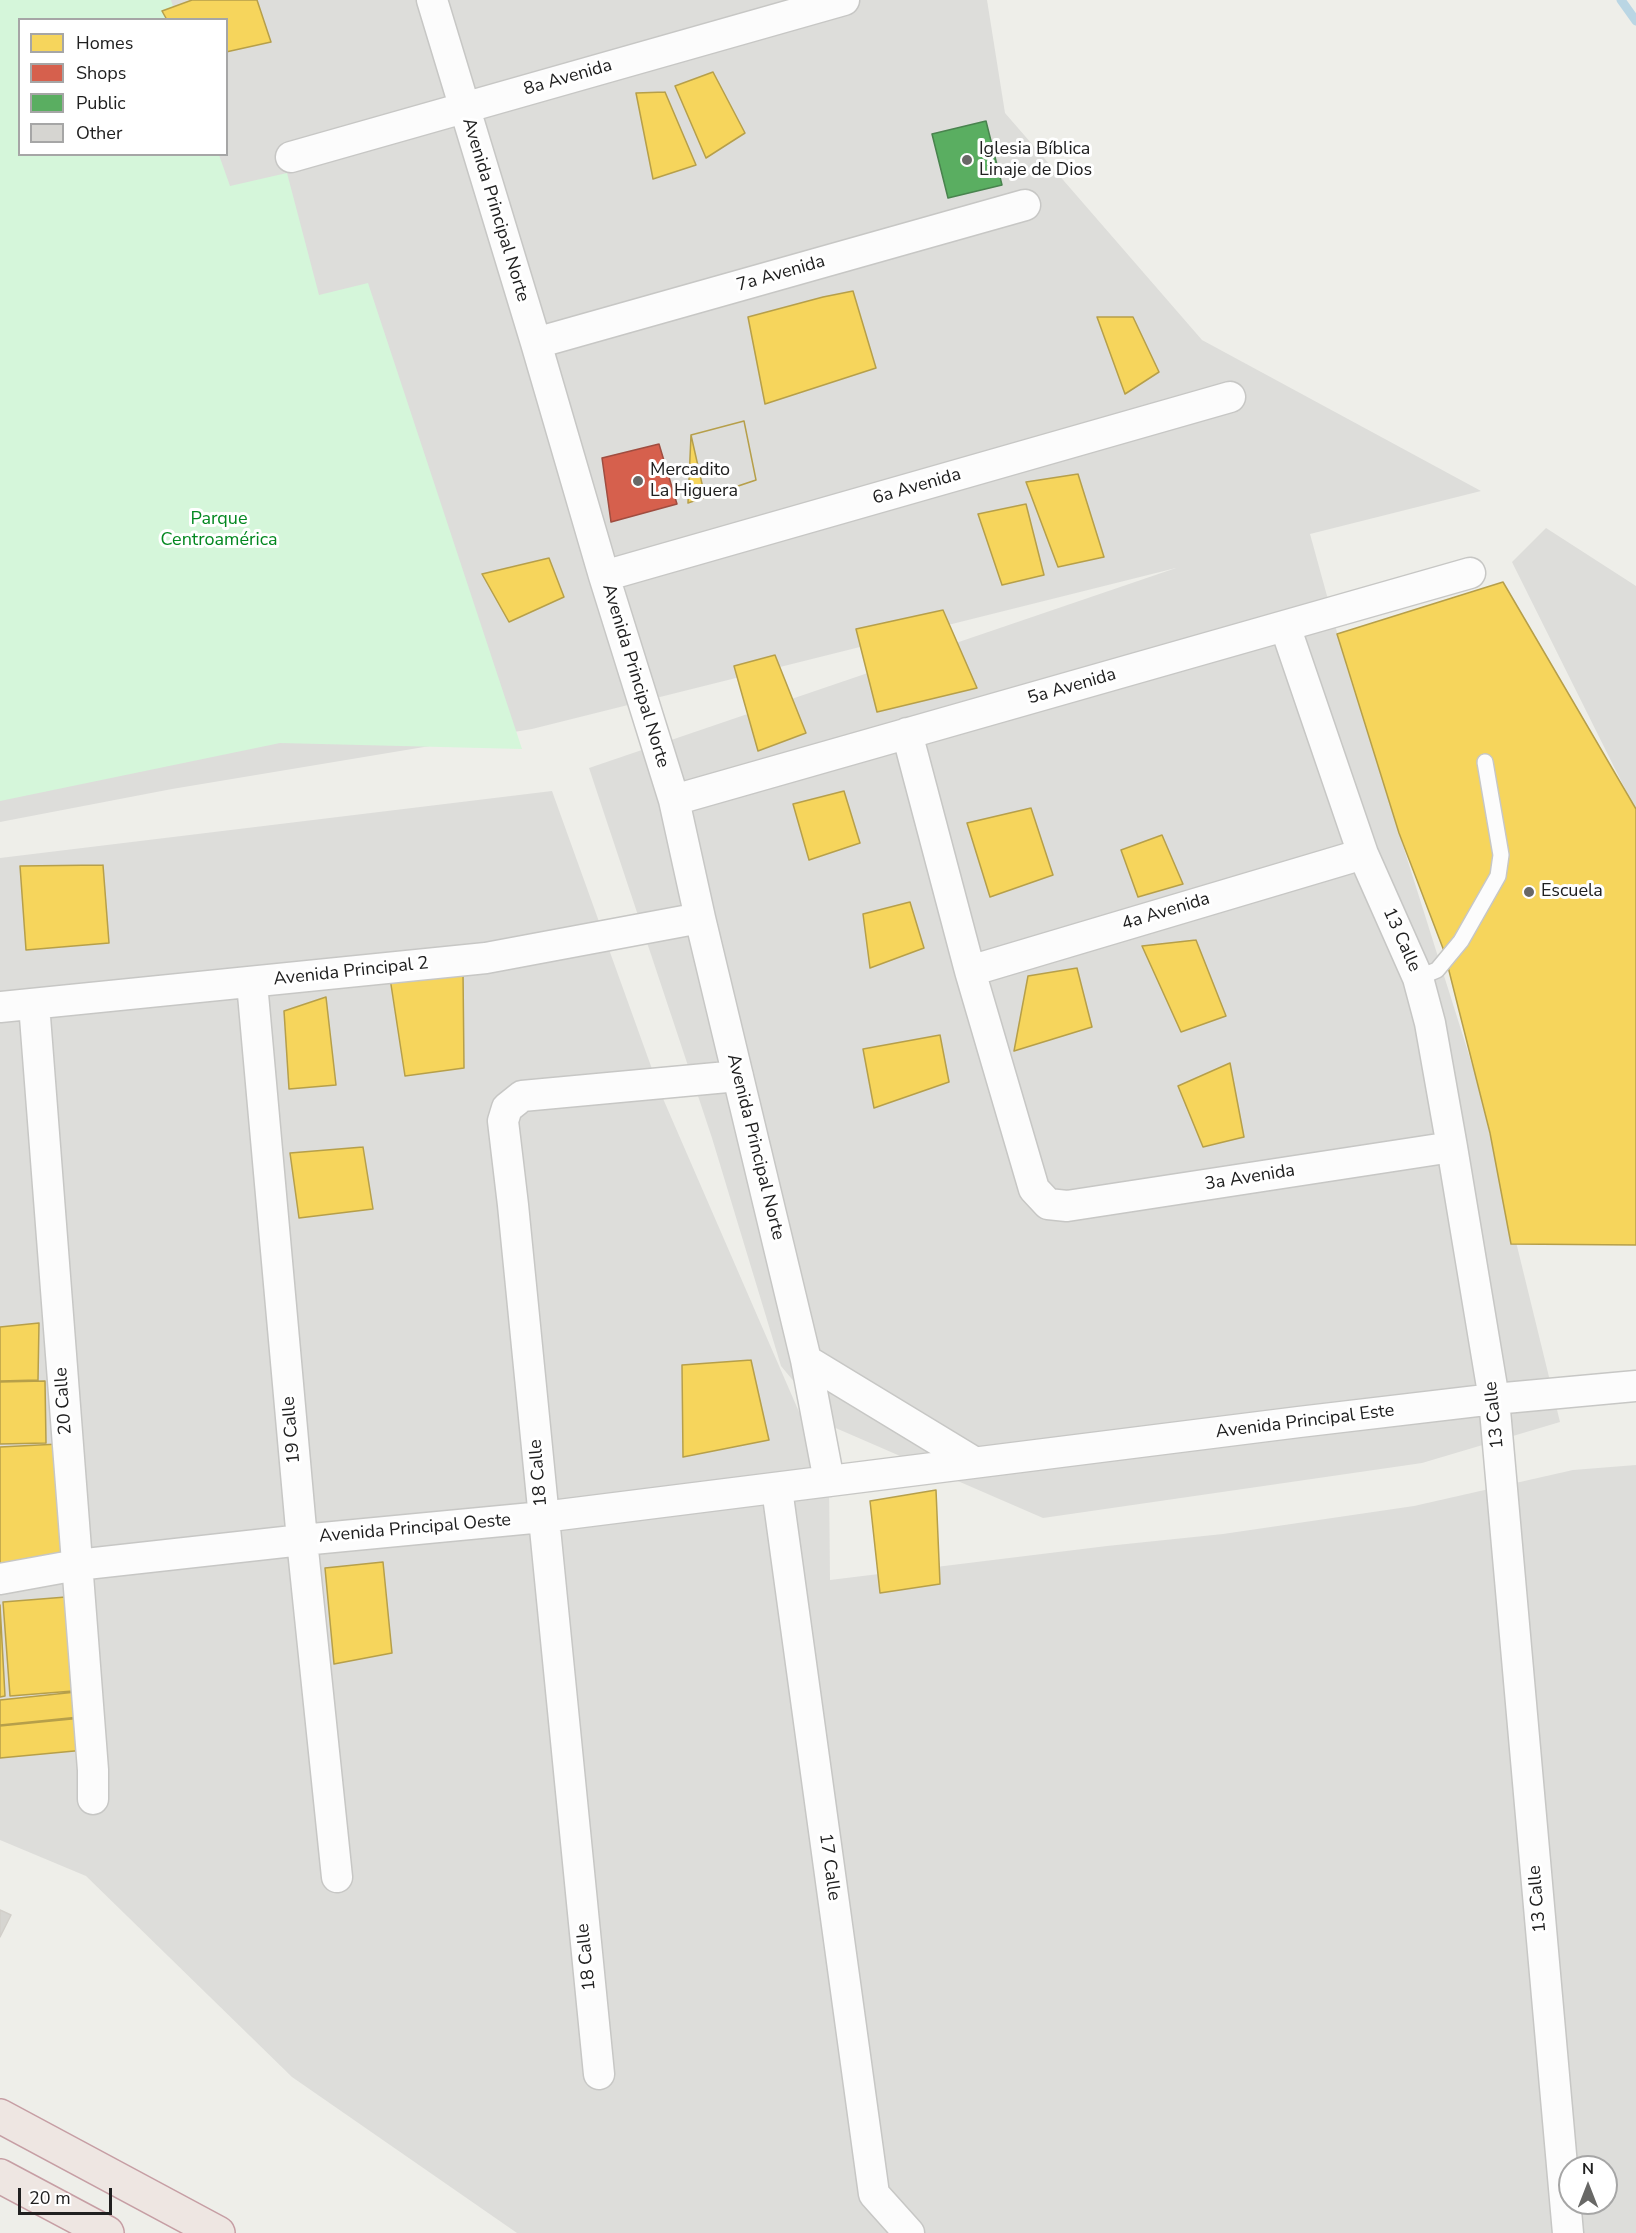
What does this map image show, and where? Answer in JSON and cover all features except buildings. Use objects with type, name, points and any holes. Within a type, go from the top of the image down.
[{"type":"highway","points":[[0,2116],[218,2233]]},
{"type":"highway","points":[[0,2176],[106,2233]]},
{"type":"street","name":"Avenida Principal Norte","points":[[432,0],[604,576],[674,800],[806,1360],[829,1481]]},
{"type":"street","name":"8a Avenida","points":[[291,157],[844,0]]},
{"type":"street","name":"7a Avenida","points":[[536,343],[1025,205]]},
{"type":"street","name":"6a Avenida","points":[[604,576],[1230,397]]},
{"type":"street","name":"5a Avenida","points":[[674,800],[1470,573]]},
{"type":"street","name":"13 Calle","points":[[1285,626],[1362,854],[1418,978],[1430,1023],[1452,1147],[1494,1399],[1568,2233]]},
{"type":"street","points":[[908,733],[970,971]]},
{"type":"street","name":"4a Avenida","points":[[970,971],[1362,854]]},
{"type":"street","name":"Avenida Principal 2","points":[[0,1007],[486,958],[700,918]]},
{"type":"street","name":"3a Avenida","points":[[970,971],[1034,1189],[1048,1204],[1067,1206],[1452,1147]]},
{"type":"street","name":"19 Calle","points":[[252,983],[302,1540],[337,1877]]},
{"type":"street","name":"20 Calle","points":[[34,1004],[93,1799]]},
{"type":"street","name":"18 Calle","points":[[599,2074],[515,1217],[503,1121],[507,1108],[522,1096],[738,1076]]},
{"type":"street","points":[[806,1360],[974,1462]]},
{"type":"street","name":"Avenida Principal Este","points":[[974,1462],[1494,1399],[1636,1386]]},
{"type":"street","name":"Avenida Principal Oeste","points":[[0,1579],[77,1565],[302,1540],[543,1517],[777,1489],[974,1462]]},
{"type":"street","name":"17 Calle","points":[[777,1489],[874,2194],[909,2233]]},
{"type":"lane","points":[[1418,978],[1437,970],[1461,941],[1498,876],[1501,855],[1485,762]]},
{"type":"shaded area","points":[[0,0],[987,0],[1005,113],[1202,340],[1481,491],[1310,534],[1346,665],[1475,1074],[1560,1422],[1422,1463],[1043,1518],[831,1426],[781,1366],[712,1138],[589,768],[1176,568],[532,729],[172,789],[0,822]]},
{"type":"shaded area","points":[[1546,528],[1636,586],[1636,811],[1512,562]]},
{"type":"shaded area","points":[[552,791],[661,1094],[829,1481],[830,1580],[1223,1534],[1414,1506],[1573,1470],[1636,1465],[1636,2233],[517,2233],[292,2077],[86,1876],[0,1840],[0,858]]},
{"type":"green space","name":"Parque Centroamérica","points":[[0,0],[171,0],[177,18],[18,18],[18,156],[219,156],[230,186],[287,173],[319,295],[368,283],[522,749],[280,743],[0,801]]},
{"type":"waterway","points":[[1621,0],[1636,21]]},
{"type":"place","name":"Iglesia Bíblica Linaje de Dios","points":[[967,160]]},
{"type":"place","name":"Mercadito La Higuera","points":[[638,481]]},
{"type":"place","name":"Escuela","points":[[1529,892]]}]
